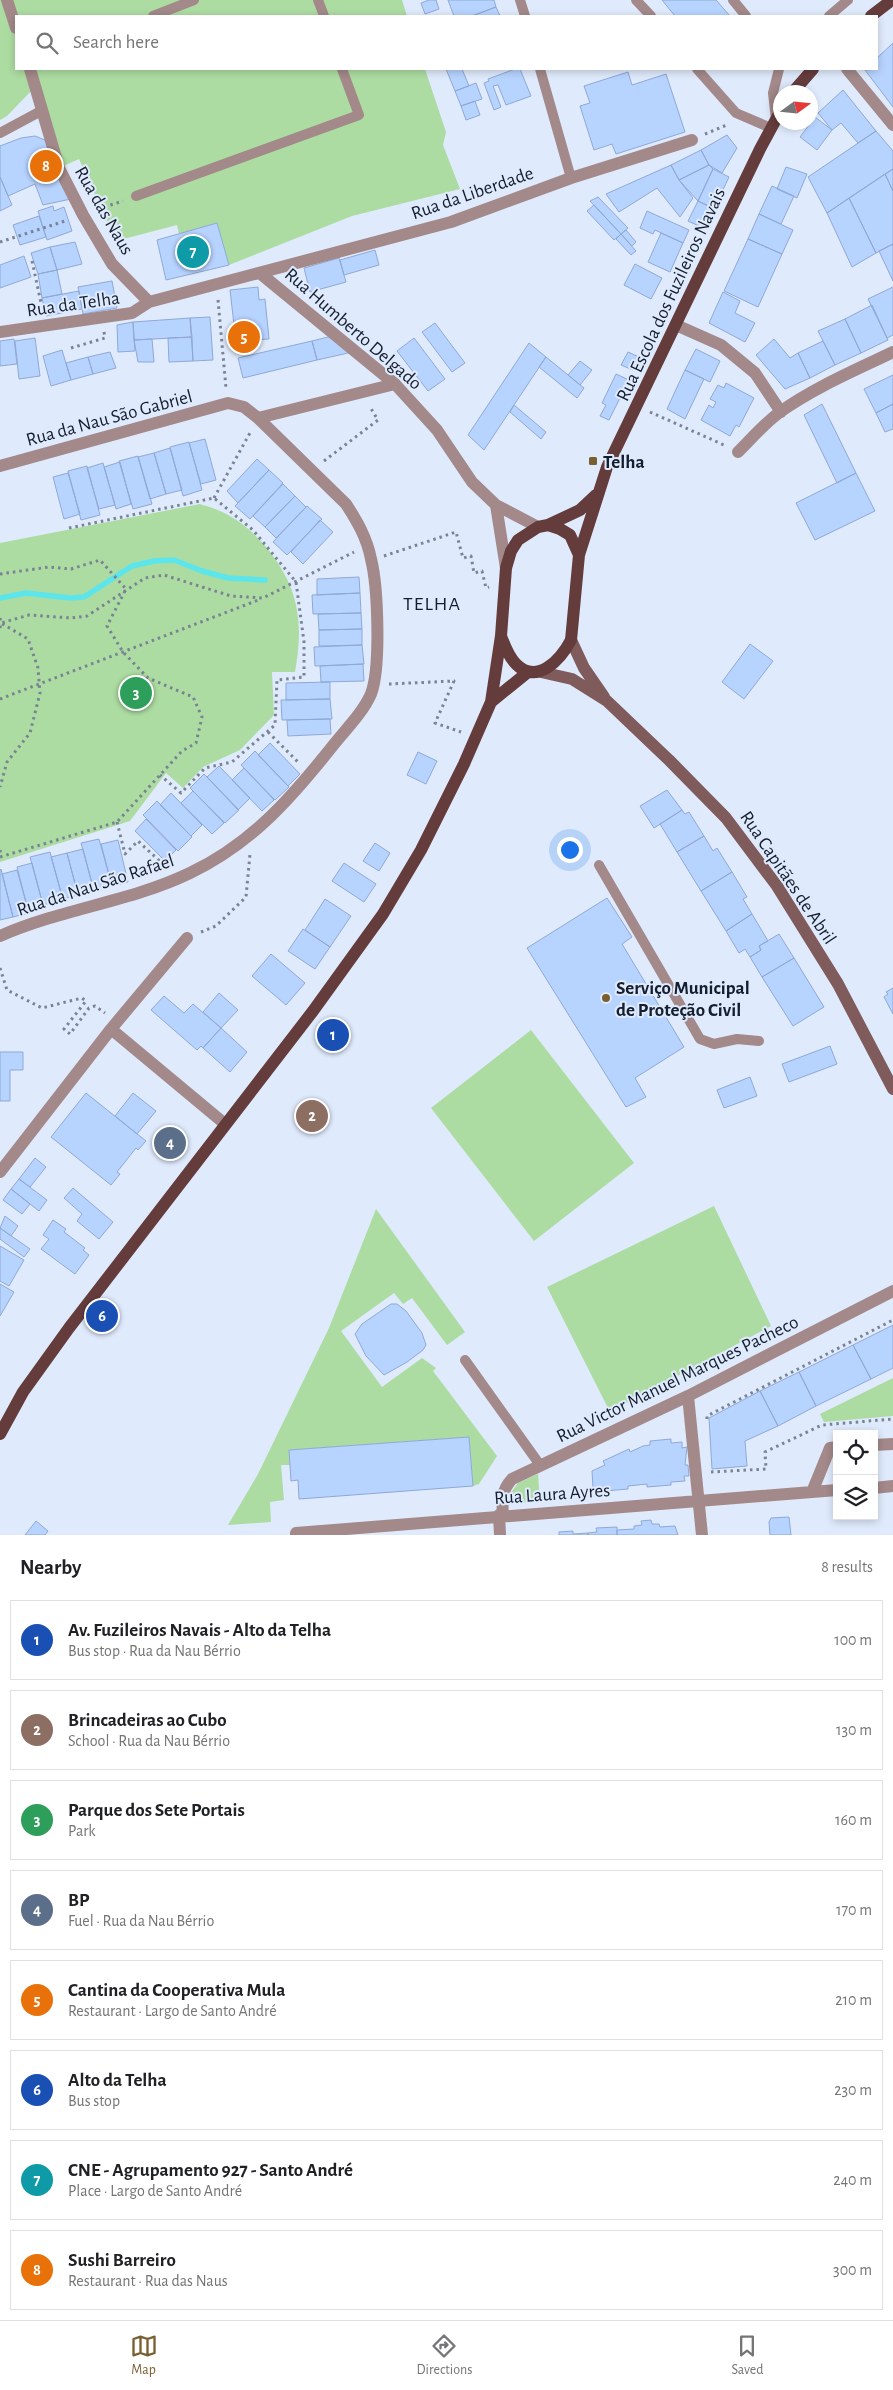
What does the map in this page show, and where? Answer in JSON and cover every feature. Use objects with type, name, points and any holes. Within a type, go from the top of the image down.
[{"type":"main road","points":[[872,15],[892,0]]},
{"type":"main road","points":[[800,85],[812,70]]},
{"type":"main road","name":"Rua Escola dos Fuzileiros Navais","points":[[571,640],[579,555],[597,494],[614,454],[773,126]]},
{"type":"main road","name":"Rua Escola dos Fuzileiros Navais","points":[[0,1434],[23,1392],[69,1328],[383,914],[421,850],[464,764],[490,702],[501,636],[506,568],[511,551],[518,540],[543,526],[580,510],[597,494]]},
{"type":"main road","points":[[543,526],[560,529],[570,535],[579,555]]},
{"type":"main road","points":[[501,636],[508,654],[517,665],[528,672],[541,672],[554,664],[565,652],[571,640]]},
{"type":"main road","points":[[571,640],[584,668],[607,701]]},
{"type":"main road","points":[[490,702],[528,672]]},
{"type":"main road","name":"Rua Capitães de Abril","points":[[541,672],[572,679],[607,701],[726,818],[777,886],[838,984],[893,1088]]},
{"type":"street","points":[[7,0],[15,25]]},
{"type":"street","name":"Rua das Naus","points":[[30,70],[59,168],[83,215],[112,264],[149,302]]},
{"type":"street","points":[[848,70],[893,124]]},
{"type":"street","name":"Rua da Liberdade","points":[[217,285],[451,222],[571,178],[692,140]]},
{"type":"street","name":"Rua Humberto Delgado","points":[[262,274],[395,384],[436,430],[472,482],[496,505],[543,526]]},
{"type":"street","name":"Rua da Telha","points":[[0,332],[132,313],[149,302],[217,285]]},
{"type":"street","points":[[676,325],[721,345],[755,373],[781,412]]},
{"type":"street","points":[[738,452],[781,412],[837,380],[893,352]]},
{"type":"street","points":[[258,418],[360,391],[395,384]]},
{"type":"street","name":"Rua da Nau São Rafael","points":[[0,936],[29,924],[178,878],[212,862],[251,836],[310,774],[363,708],[374,684],[378,658],[372,560],[368,545],[355,518],[346,504],[258,418],[244,407],[228,404]]},
{"type":"street","name":"Rua da Nau São Gabriel","points":[[0,466],[228,404]]},
{"type":"street","points":[[496,505],[506,568]]},
{"type":"street","points":[[0,1172],[4,1160],[187,938]]},
{"type":"street","points":[[114,1025],[225,1124]]},
{"type":"street","name":"Rua Victor Manuel Marques Pacheco","points":[[501,1515],[501,1496],[505,1486],[512,1479],[688,1396],[893,1292]]},
{"type":"street","points":[[688,1396],[702,1535]]},
{"type":"street","points":[[878,1445],[893,1444]]},
{"type":"street","points":[[812,1492],[830,1448],[833,1448]]},
{"type":"street","points":[[878,1488],[893,1486]]},
{"type":"street","name":"Rua Laura Ayres","points":[[296,1534],[501,1515],[833,1490]]},
{"type":"street","points":[[500,1535],[501,1515]]},
{"type":"lane","points":[[156,15],[194,0]]},
{"type":"lane","points":[[318,0],[324,15]]},
{"type":"lane","points":[[520,0],[525,15]]},
{"type":"lane","points":[[636,0],[650,15]]},
{"type":"lane","points":[[733,0],[745,15]]},
{"type":"lane","points":[[830,15],[848,0]]},
{"type":"lane","points":[[136,196],[359,115],[342,70]]},
{"type":"lane","points":[[540,70],[571,178]]},
{"type":"lane","points":[[698,70],[736,113],[773,119]]},
{"type":"lane","points":[[775,85],[779,70]]},
{"type":"lane","points":[[0,133],[42,110]]},
{"type":"lane","points":[[599,865],[700,1039],[714,1044],[737,1039],[759,1041]]},
{"type":"lane","points":[[465,1360],[540,1465]]},
{"type":"path","points":[[692,140],[734,122]]},
{"type":"path","points":[[0,242],[136,196]]},
{"type":"path","points":[[32,261],[46,326]]},
{"type":"path","points":[[217,285],[228,404]]},
{"type":"path","points":[[71,348],[105,338],[102,317]]},
{"type":"path","points":[[312,471],[378,420],[360,391]]},
{"type":"path","points":[[638,407],[738,452]]},
{"type":"path","points":[[69,528],[214,498],[258,418]]},
{"type":"path","points":[[160,775],[181,793],[205,768],[232,762],[275,725],[277,680],[304,677],[304,642],[296,582],[253,530],[214,498]]},
{"type":"path","points":[[372,560],[456,532],[462,558],[471,556],[474,574],[482,571],[486,588],[491,587]]},
{"type":"path","points":[[0,699],[263,598],[368,545]]},
{"type":"path","points":[[0,574],[49,567],[71,569],[100,560],[125,588]]},
{"type":"path","points":[[2,623],[29,615],[71,618],[87,616],[125,588],[145,578],[164,575],[231,596],[263,598]]},
{"type":"path","points":[[0,850],[0,856],[118,822],[182,751],[196,743],[202,717],[193,698],[148,678],[123,652],[106,626],[125,588]]},
{"type":"path","points":[[0,618],[2,623],[28,639],[38,668],[40,684],[40,693],[30,732],[7,762],[0,787]]},
{"type":"path","points":[[0,628],[2,623]]},
{"type":"path","points":[[374,684],[454,680],[435,723],[462,733]]},
{"type":"path","points":[[268,732],[310,774]]},
{"type":"path","points":[[118,822],[125,854],[138,841],[178,878]]},
{"type":"path","points":[[187,938],[216,926],[246,897],[251,836]]},
{"type":"path","points":[[0,968],[7,990],[42,1008],[82,998],[86,1001],[64,1029],[70,1034],[89,1008],[95,1006],[114,1025]]},
{"type":"path","points":[[707,1425],[707,1416],[893,1320]]},
{"type":"path","points":[[710,1463],[711,1473],[766,1469],[766,1452],[822,1425],[893,1419]]},
{"type":"green space","points":[[0,0],[402,0],[407,15],[15,15],[15,70],[425,70],[446,132],[443,145],[460,189],[352,216],[229,265],[217,223],[179,234],[177,225],[116,241],[79,159],[59,168],[34,88],[7,116],[0,120]]},
{"type":"green space","points":[[200,504],[225,513],[253,533],[277,562],[286,576],[292,591],[298,621],[298,654],[295,672],[272,672],[274,715],[240,750],[203,767],[183,788],[166,773],[130,821],[0,862],[0,543]]},
{"type":"green space","points":[[531,1030],[634,1163],[534,1241],[431,1108]]},
{"type":"green space","points":[[714,1206],[771,1326],[610,1412],[547,1287]]},
{"type":"green space","points":[[376,1209],[465,1332],[447,1345],[412,1298],[403,1304],[394,1293],[341,1331],[382,1387],[422,1358],[436,1368],[433,1371],[497,1456],[479,1484],[473,1486],[469,1437],[289,1450],[290,1465],[281,1465],[284,1500],[270,1502],[271,1522],[228,1525],[258,1474],[329,1328]]},
{"type":"green space","points":[[893,1378],[893,1416],[824,1422],[820,1414]]},
{"type":"green space","points":[[538,1474],[539,1489],[544,1501],[517,1503],[511,1501],[510,1494],[518,1483]]},
{"type":"building","points":[[436,0],[439,9],[425,14],[421,3]]},
{"type":"building","points":[[448,0],[494,0],[496,7],[475,15],[454,15]]},
{"type":"building","points":[[662,0],[716,0],[729,15],[674,15]]},
{"type":"building","points":[[496,7],[500,15],[475,15]]},
{"type":"building","points":[[893,43],[893,107],[865,70],[878,70],[878,57]]},
{"type":"building","points":[[446,70],[462,70],[469,86],[455,91]]},
{"type":"building","points":[[512,70],[520,70],[531,96],[506,105],[498,85],[493,86],[501,107],[494,110],[484,83],[489,81],[488,79]]},
{"type":"building","points":[[628,72],[632,85],[666,74],[685,132],[616,154],[612,144],[594,150],[580,106],[590,103],[584,86]]},
{"type":"building","points":[[476,83],[482,99],[461,106],[455,91]]},
{"type":"building","points":[[843,90],[876,131],[858,143],[841,123],[832,130],[818,113]]},
{"type":"building","points":[[475,101],[480,115],[466,120],[461,106]]},
{"type":"building","points":[[818,119],[832,130],[817,150],[800,137],[805,130],[818,130]]},
{"type":"building","points":[[876,131],[893,151],[893,169],[827,213],[808,177]]},
{"type":"building","points":[[727,135],[737,148],[722,173],[709,165],[701,150]]},
{"type":"building","points":[[35,136],[45,140],[71,199],[43,205],[35,184],[8,196],[0,177],[0,146],[21,138]]},
{"type":"building","points":[[701,150],[709,165],[679,180],[671,165]]},
{"type":"building","points":[[671,165],[679,180],[693,198],[680,217],[657,188],[619,212],[606,194]]},
{"type":"building","points":[[709,165],[713,169],[698,201],[679,180]]},
{"type":"building","points":[[786,167],[807,174],[797,198],[777,189]]},
{"type":"building","points":[[713,169],[729,177],[714,209],[698,201]]},
{"type":"building","points":[[893,169],[893,191],[885,174]]},
{"type":"building","points":[[885,174],[893,191],[893,244],[876,253],[849,198]]},
{"type":"building","points":[[0,177],[12,205],[0,211]]},
{"type":"building","points":[[772,186],[794,196],[781,224],[759,214]]},
{"type":"building","points":[[598,197],[628,228],[621,234],[590,201]]},
{"type":"building","points":[[849,198],[876,253],[852,267],[827,213]]},
{"type":"building","points":[[698,201],[711,207],[701,227],[688,221]]},
{"type":"building","points":[[594,205],[621,234],[614,240],[587,211]]},
{"type":"building","points":[[53,206],[54,211],[64,207],[72,231],[47,240],[38,211]]},
{"type":"building","points":[[647,211],[689,230],[683,243],[655,230],[653,234],[640,228]]},
{"type":"building","points":[[759,214],[793,230],[782,254],[748,239]]},
{"type":"building","points":[[39,216],[46,237],[20,245],[13,225]]},
{"type":"building","points":[[217,223],[229,265],[166,280],[157,240]]},
{"type":"building","points":[[626,230],[636,242],[632,246],[621,234]]},
{"type":"building","points":[[661,233],[683,243],[670,272],[648,262]]},
{"type":"building","points":[[621,234],[636,251],[631,255],[616,239]]},
{"type":"building","points":[[748,239],[782,254],[758,307],[724,291]]},
{"type":"building","points":[[75,242],[82,264],[57,270],[50,247]]},
{"type":"building","points":[[893,244],[893,281],[879,251]]},
{"type":"building","points":[[50,247],[57,270],[38,274],[31,253]]},
{"type":"building","points":[[375,250],[379,265],[344,275],[340,260]]},
{"type":"building","points":[[24,256],[31,277],[0,288],[0,265]]},
{"type":"building","points":[[339,258],[346,282],[310,292],[304,268]]},
{"type":"building","points":[[635,264],[662,278],[651,299],[624,285]]},
{"type":"building","points":[[57,270],[62,294],[42,298],[38,274]]},
{"type":"building","points":[[112,281],[117,308],[83,314],[78,287]]},
{"type":"building","points":[[258,287],[259,300],[265,299],[269,339],[254,340],[250,345],[241,346],[236,342],[230,290]]},
{"type":"building","points":[[893,287],[893,335],[887,338],[868,299]]},
{"type":"building","points":[[79,291],[82,309],[46,316],[42,298]]},
{"type":"building","points":[[723,292],[740,301],[735,313],[755,323],[745,342],[709,323]]},
{"type":"building","points":[[872,305],[888,340],[861,353],[845,319]]},
{"type":"building","points":[[210,317],[213,360],[193,361],[190,318]]},
{"type":"building","points":[[190,318],[192,337],[134,340],[133,322]]},
{"type":"building","points":[[845,319],[861,353],[835,365],[818,331]]},
{"type":"building","points":[[133,322],[135,351],[118,352],[117,325]]},
{"type":"building","points":[[435,323],[465,363],[452,372],[422,332]]},
{"type":"building","points":[[332,336],[348,353],[317,360],[312,341]]},
{"type":"building","points":[[192,337],[193,361],[169,362],[168,338]]},
{"type":"building","points":[[35,338],[40,376],[19,379],[15,341]]},
{"type":"building","points":[[414,338],[445,379],[428,391],[397,351]]},
{"type":"building","points":[[14,339],[17,364],[0,366],[0,341]]},
{"type":"building","points":[[152,339],[154,362],[138,362],[134,340]]},
{"type":"building","points":[[774,339],[790,358],[798,353],[810,378],[785,389],[756,355]]},
{"type":"building","points":[[312,341],[317,360],[243,378],[238,358]]},
{"type":"building","points":[[823,341],[835,365],[810,378],[798,353]]},
{"type":"building","points":[[529,343],[546,357],[484,450],[468,435]]},
{"type":"building","points":[[696,349],[720,361],[710,382],[685,370]]},
{"type":"building","points":[[62,350],[71,380],[51,386],[43,356]]},
{"type":"building","points":[[110,352],[116,368],[93,374],[88,357]]},
{"type":"building","points":[[628,352],[639,357],[633,370],[621,365]]},
{"type":"building","points":[[88,357],[93,374],[71,380],[66,363]]},
{"type":"building","points":[[546,357],[584,388],[577,398],[539,367]]},
{"type":"building","points":[[580,361],[592,370],[580,385],[568,375]]},
{"type":"building","points":[[685,370],[704,379],[685,419],[667,409]]},
{"type":"building","points":[[616,374],[629,380],[609,420],[600,416],[606,405],[602,403]]},
{"type":"building","points":[[893,375],[893,404],[876,413],[864,389]]},
{"type":"building","points":[[726,383],[754,398],[739,427],[736,425],[730,436],[701,420],[709,405],[713,408],[716,402],[710,399],[718,385],[724,388]]},
{"type":"building","points":[[822,404],[856,473],[837,483],[804,415]]},
{"type":"building","points":[[893,404],[893,429],[885,432],[876,413]]},
{"type":"building","points":[[514,405],[546,432],[541,439],[510,412]]},
{"type":"building","points":[[205,439],[216,480],[201,484],[189,443]]},
{"type":"building","points":[[189,442],[202,490],[183,496],[170,447]]},
{"type":"building","points":[[170,448],[182,490],[166,494],[154,453]]},
{"type":"building","points":[[154,453],[166,494],[150,499],[138,457]]},
{"type":"building","points":[[138,456],[152,504],[133,509],[119,461]]},
{"type":"building","points":[[257,459],[269,470],[238,503],[227,491]]},
{"type":"building","points":[[120,462],[131,504],[116,509],[104,467]]},
{"type":"building","points":[[103,463],[115,505],[99,509],[87,468]]},
{"type":"building","points":[[87,466],[100,515],[81,520],[68,471]]},
{"type":"building","points":[[269,470],[283,483],[250,519],[235,506]]},
{"type":"building","points":[[68,473],[80,514],[64,519],[53,477]]},
{"type":"building","points":[[856,473],[875,511],[815,540],[796,503]]},
{"type":"building","points":[[283,484],[295,496],[265,527],[253,516]]},
{"type":"building","points":[[295,496],[306,507],[276,538],[265,527]]},
{"type":"building","points":[[307,506],[322,519],[287,555],[273,542]]},
{"type":"building","points":[[320,520],[333,532],[303,564],[291,552]]},
{"type":"building","points":[[359,577],[360,593],[317,595],[317,579]]},
{"type":"building","points":[[360,593],[361,613],[313,614],[312,595]]},
{"type":"building","points":[[361,613],[362,629],[319,630],[318,614]]},
{"type":"building","points":[[362,629],[362,645],[319,646],[319,630]]},
{"type":"building","points":[[750,644],[773,661],[744,699],[722,682]]},
{"type":"building","points":[[362,645],[364,664],[315,666],[314,647]]},
{"type":"building","points":[[363,664],[364,681],[321,682],[320,666]]},
{"type":"building","points":[[330,682],[330,699],[286,700],[286,683]]},
{"type":"building","points":[[330,699],[332,719],[282,720],[281,700]]},
{"type":"building","points":[[330,719],[331,734],[288,736],[287,720]]},
{"type":"building","points":[[270,743],[300,774],[288,786],[258,755]]},
{"type":"building","points":[[255,751],[289,787],[275,800],[241,765]]},
{"type":"building","points":[[418,752],[437,761],[426,784],[407,775]]},
{"type":"building","points":[[219,766],[250,798],[238,810],[207,777]]},
{"type":"building","points":[[244,768],[274,800],[262,811],[232,780]]},
{"type":"building","points":[[204,774],[239,810],[225,823],[190,788]]},
{"type":"building","points":[[667,790],[682,810],[654,828],[640,806]]},
{"type":"building","points":[[193,791],[224,823],[212,834],[181,803]]},
{"type":"building","points":[[171,793],[202,825],[191,836],[160,805]]},
{"type":"building","points":[[157,801],[192,837],[178,851],[143,815]]},
{"type":"building","points":[[682,810],[685,814],[689,812],[704,836],[677,852],[660,824]]},
{"type":"building","points":[[146,819],[176,850],[165,861],[135,831]]},
{"type":"building","points":[[704,836],[713,851],[717,848],[732,872],[701,891],[677,852]]},
{"type":"building","points":[[99,839],[112,886],[94,891],[81,843]]},
{"type":"building","points":[[118,840],[128,882],[112,886],[101,844]]},
{"type":"building","points":[[375,843],[390,853],[379,871],[363,861]]},
{"type":"building","points":[[83,849],[94,891],[78,895],[67,853]]},
{"type":"building","points":[[50,852],[63,900],[43,905],[30,857]]},
{"type":"building","points":[[67,853],[78,895],[63,899],[51,857]]},
{"type":"building","points":[[32,863],[43,905],[28,910],[17,867]]},
{"type":"building","points":[[344,863],[376,884],[364,902],[332,881]]},
{"type":"building","points":[[0,870],[13,917],[0,920]]},
{"type":"building","points":[[17,870],[29,913],[13,917],[2,874]]},
{"type":"building","points":[[732,872],[747,897],[743,899],[752,914],[726,931],[701,891]]},
{"type":"building","name":"Serviço Municipal de Proteção Civil","points":[[607,898],[632,937],[622,944],[684,1047],[635,1078],[646,1097],[626,1107],[527,948]]},
{"type":"building","points":[[325,899],[351,916],[330,947],[305,930]]},
{"type":"building","points":[[752,914],[768,941],[759,946],[761,950],[750,957],[745,949],[739,953],[726,931]]},
{"type":"building","points":[[303,929],[330,947],[315,969],[288,951]]},
{"type":"building","points":[[779,934],[794,958],[762,977],[750,957],[761,950],[759,946]]},
{"type":"building","points":[[271,954],[305,983],[286,1005],[252,976]]},
{"type":"building","points":[[794,958],[824,1007],[793,1026],[762,977]]},
{"type":"building","points":[[893,988],[893,1014],[884,997],[888,994],[886,992]]},
{"type":"building","points":[[219,993],[238,1010],[221,1028],[203,1012]]},
{"type":"building","points":[[164,996],[184,1013],[193,1004],[221,1028],[203,1048],[201,1046],[197,1050],[151,1010]]},
{"type":"building","points":[[221,1028],[247,1052],[230,1072],[203,1048]]},
{"type":"building","points":[[830,1046],[837,1064],[789,1082],[782,1064]]},
{"type":"building","points":[[0,1052],[23,1052],[23,1070],[10,1070],[10,1101],[0,1101]]},
{"type":"building","points":[[750,1077],[757,1096],[724,1108],[717,1090]]},
{"type":"building","points":[[86,1093],[146,1141],[138,1150],[136,1148],[117,1172],[120,1174],[111,1185],[51,1137]]},
{"type":"building","points":[[133,1093],[156,1111],[137,1134],[115,1116]]},
{"type":"building","points":[[35,1158],[46,1167],[30,1187],[19,1179]]},
{"type":"building","points":[[19,1179],[47,1200],[39,1211],[11,1189]]},
{"type":"building","points":[[73,1188],[113,1222],[99,1239],[77,1221],[82,1214],[64,1198]]},
{"type":"building","points":[[11,1189],[30,1204],[22,1214],[3,1200]]},
{"type":"building","points":[[5,1216],[18,1226],[11,1236],[0,1228]]},
{"type":"building","points":[[53,1220],[66,1229],[64,1232],[85,1248],[83,1250],[89,1255],[75,1274],[41,1249],[49,1239],[43,1235]]},
{"type":"building","points":[[0,1228],[30,1249],[24,1257],[0,1239]]},
{"type":"building","points":[[0,1246],[24,1260],[9,1286],[0,1281]]},
{"type":"building","points":[[0,1284],[14,1292],[0,1316]]},
{"type":"building","points":[[391,1304],[397,1304],[406,1311],[422,1333],[426,1345],[423,1350],[407,1362],[384,1375],[366,1356],[355,1334],[362,1324]]},
{"type":"building","points":[[893,1325],[893,1368],[871,1379],[853,1345]]},
{"type":"building","points":[[853,1345],[871,1379],[816,1406],[799,1372]]},
{"type":"building","points":[[799,1372],[816,1406],[778,1426],[760,1391]]},
{"type":"building","points":[[760,1391],[778,1426],[745,1441],[747,1466],[712,1469],[709,1418]]},
{"type":"building","points":[[469,1437],[473,1486],[299,1499],[298,1480],[291,1481],[289,1450]]},
{"type":"building","points":[[671,1439],[671,1443],[682,1442],[682,1448],[687,1447],[685,1465],[688,1465],[689,1476],[684,1476],[685,1481],[671,1482],[671,1485],[647,1487],[647,1484],[628,1486],[628,1489],[605,1491],[605,1487],[593,1488],[592,1471],[605,1465],[603,1461],[629,1449],[630,1452],[650,1445],[650,1441]]},
{"type":"building","points":[[789,1517],[791,1535],[770,1535],[769,1522],[771,1518]]},
{"type":"building","points":[[651,1520],[652,1524],[659,1524],[660,1527],[675,1526],[678,1535],[617,1535],[617,1530],[634,1529],[634,1526],[642,1525],[641,1521]]},
{"type":"building","points":[[36,1521],[48,1531],[45,1535],[25,1535]]},
{"type":"building","points":[[617,1527],[617,1535],[588,1535],[588,1533],[597,1532],[596,1528]]},
{"type":"building","points":[[573,1531],[573,1534],[588,1533],[588,1535],[559,1535],[559,1532]]},
{"type":"waterway","points":[[0,598],[26,593],[70,598],[84,597],[132,566],[154,561],[174,560],[202,571],[228,578],[265,580]]},
{"type":"place","name":"Sushi Barreiro","points":[[46,166]]},
{"type":"place","name":"CNE - Agrupamento 927 - Santo André","points":[[193,252]]},
{"type":"place","name":"Cantina da Cooperativa Mula","points":[[244,337]]},
{"type":"place","name":"Telha","points":[[593,461]]},
{"type":"place","name":"Parque dos Sete Portais","points":[[136,693]]},
{"type":"place","name":"Serviço Municipal de Proteção Civil","points":[[606,998]]},
{"type":"place","name":"Av. Fuzileiros Navais - Alto da Telha","points":[[333,1035]]},
{"type":"place","name":"Brincadeiras ao Cubo","points":[[312,1116]]},
{"type":"place","name":"BP","points":[[170,1143]]},
{"type":"place","name":"Alto da Telha","points":[[102,1316]]},
{"type":"district","name":"TELHA","points":[[432,603]]}]
